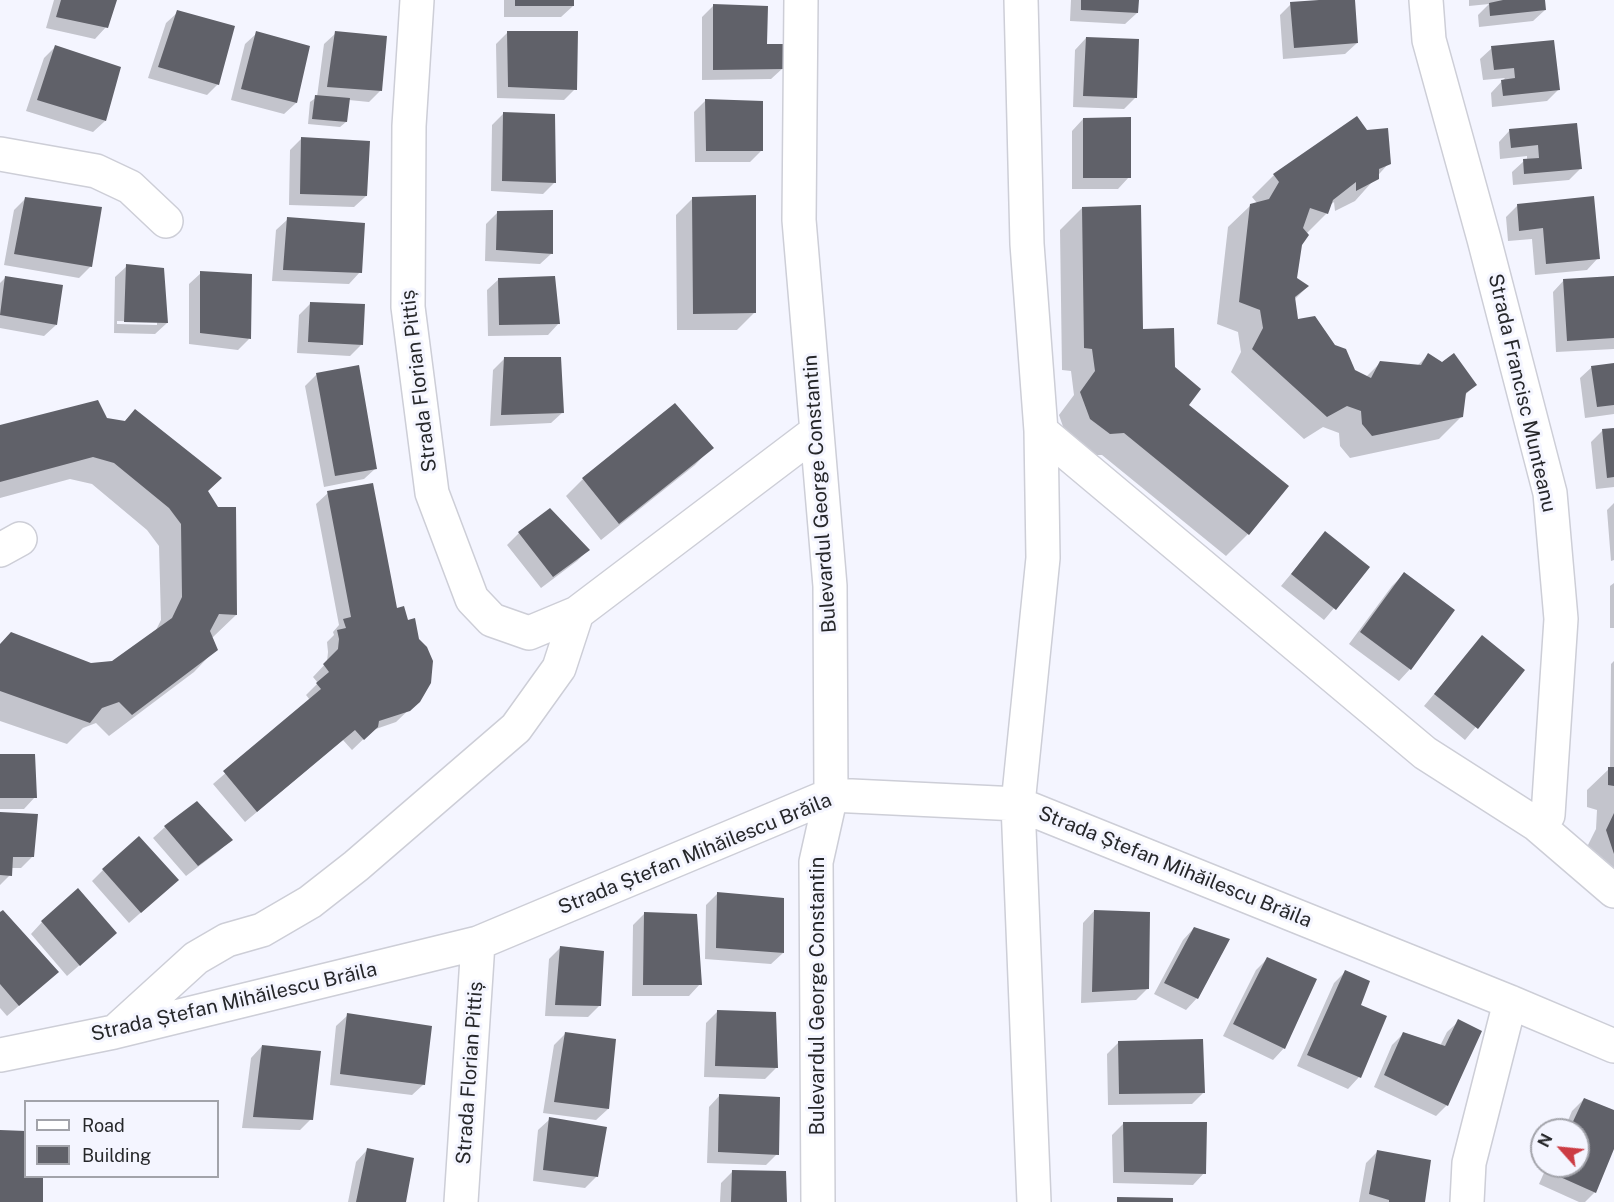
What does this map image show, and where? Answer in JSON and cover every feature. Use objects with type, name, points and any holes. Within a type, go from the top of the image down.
[{"type":"street","name":"Strada Florian Pittiș","points":[[417,0],[409,126],[408,307],[432,493],[472,599],[492,620],[529,633],[577,613],[816,432]]},
{"type":"street","name":"Bulevardul George Constantin","points":[[801,0],[798,220],[830,586],[831,795],[816,861],[818,1202]]},
{"type":"street","points":[[1021,0],[1027,244],[1041,431],[1043,558],[1018,804],[1034,1202]]},
{"type":"street","name":"Strada Francisc Munteanu","points":[[1426,0],[1429,40],[1550,493],[1561,619],[1548,815],[1536,824]]},
{"type":"street","points":[[0,154],[96,171],[130,187],[166,221]]},
{"type":"street","points":[[1041,431],[1425,753],[1536,824],[1614,891]]},
{"type":"street","points":[[114,1032],[196,958],[227,940],[262,930],[310,902],[356,866],[516,728],[559,668],[577,613]]},
{"type":"street","name":"Strada Ștefan Mihăilescu Brăila","points":[[0,1055],[114,1032],[478,943],[831,795],[1018,804],[1614,1046]]},
{"type":"street","name":"Strada Florian Pittiș","points":[[461,1202],[478,943]]},
{"type":"street","points":[[1467,1202],[1469,1163],[1510,1002]]},
{"type":"building","points":[[61,0],[117,0],[108,28],[56,17]]},
{"type":"building","points":[[515,0],[574,0],[574,6],[515,6]]},
{"type":"building","points":[[1081,0],[1139,0],[1138,13],[1081,10]]},
{"type":"building","points":[[1355,0],[1358,43],[1294,48],[1290,2]]},
{"type":"building","points":[[1503,0],[1545,0],[1546,10],[1490,16],[1489,3]]},
{"type":"building","points":[[713,4],[768,6],[767,44],[786,44],[784,69],[713,70]]},
{"type":"building","points":[[177,10],[235,26],[219,85],[158,67]]},
{"type":"building","points":[[256,31],[310,46],[297,103],[241,89]]},
{"type":"building","points":[[335,31],[387,36],[382,91],[327,87]]},
{"type":"building","points":[[507,31],[578,31],[577,90],[508,87]]},
{"type":"building","points":[[1086,37],[1139,39],[1137,98],[1083,96]]},
{"type":"building","points":[[1554,40],[1560,90],[1503,96],[1501,80],[1515,78],[1514,68],[1494,70],[1491,46]]},
{"type":"building","points":[[55,45],[121,67],[106,121],[37,100]]},
{"type":"building","points":[[315,95],[350,98],[347,122],[312,119]]},
{"type":"building","points":[[705,99],[763,101],[763,151],[706,151]]},
{"type":"building","points":[[503,112],[555,114],[556,183],[502,181]]},
{"type":"building","points":[[1357,116],[1367,130],[1388,128],[1391,164],[1379,169],[1379,179],[1356,191],[1356,182],[1333,200],[1328,214],[1310,208],[1303,228],[1309,235],[1302,245],[1297,278],[1309,286],[1295,297],[1298,319],[1315,316],[1335,345],[1346,349],[1355,370],[1371,378],[1380,361],[1421,365],[1428,353],[1442,362],[1454,353],[1477,385],[1466,393],[1463,417],[1372,436],[1362,424],[1361,411],[1347,406],[1327,417],[1252,349],[1263,328],[1260,310],[1239,302],[1250,204],[1269,199],[1279,182],[1273,174]]},
{"type":"building","points":[[1131,117],[1131,178],[1083,178],[1083,118]]},
{"type":"building","points":[[1577,123],[1582,169],[1524,174],[1523,159],[1539,158],[1538,145],[1511,148],[1509,129]]},
{"type":"building","points":[[301,137],[370,141],[367,196],[300,194]]},
{"type":"building","points":[[756,195],[756,313],[693,314],[692,197]]},
{"type":"building","points":[[1594,196],[1600,259],[1546,264],[1543,228],[1519,231],[1517,204]]},
{"type":"building","points":[[25,197],[102,207],[92,267],[14,254]]},
{"type":"building","points":[[1141,205],[1143,329],[1174,328],[1175,367],[1201,389],[1189,405],[1289,486],[1249,535],[1124,433],[1110,434],[1090,419],[1080,392],[1095,371],[1092,349],[1084,348],[1082,207]]},
{"type":"building","points":[[553,210],[553,254],[496,250],[497,211]]},
{"type":"building","points":[[287,217],[365,223],[362,273],[283,270]]},
{"type":"building","points":[[126,264],[164,268],[168,323],[124,322]]},
{"type":"building","points":[[200,271],[252,274],[251,339],[200,333]]},
{"type":"building","points":[[5,276],[63,285],[57,325],[0,315]]},
{"type":"building","points":[[555,276],[560,324],[499,325],[498,278]]},
{"type":"building","points":[[1614,276],[1614,338],[1567,341],[1563,279]]},
{"type":"building","points":[[310,302],[365,304],[363,345],[308,342]]},
{"type":"building","points":[[504,357],[561,357],[564,413],[501,415]]},
{"type":"building","points":[[1614,363],[1614,405],[1597,407],[1591,366]]},
{"type":"building","points":[[359,365],[377,469],[335,476],[316,373]]},
{"type":"building","points":[[98,400],[107,418],[125,421],[135,409],[222,478],[208,491],[218,507],[236,507],[237,615],[219,614],[210,631],[218,650],[132,715],[119,702],[102,708],[90,723],[0,691],[0,644],[11,632],[91,663],[112,661],[172,618],[182,597],[181,524],[169,508],[114,463],[93,457],[0,482],[0,425]]},
{"type":"building","points":[[675,403],[714,448],[619,524],[582,478]]},
{"type":"building","points":[[1614,428],[1614,477],[1607,478],[1602,429]]},
{"type":"building","points":[[373,483],[397,608],[404,606],[408,620],[415,618],[419,639],[427,647],[433,661],[431,683],[420,702],[410,711],[379,721],[378,727],[364,740],[355,730],[257,812],[223,771],[321,689],[316,683],[329,672],[323,664],[338,649],[337,630],[346,628],[343,619],[351,617],[327,491]]},
{"type":"building","points":[[550,508],[590,550],[553,577],[518,532]]},
{"type":"building","points":[[1325,531],[1370,567],[1336,610],[1291,574]]},
{"type":"building","points":[[1404,572],[1455,610],[1411,670],[1360,632]]},
{"type":"building","points":[[1482,635],[1525,670],[1478,729],[1434,694]]},
{"type":"building","points":[[0,754],[35,754],[37,798],[0,798]]},
{"type":"building","points":[[1608,767],[1614,767],[1614,786],[1608,785]]},
{"type":"building","points":[[197,801],[233,840],[198,866],[164,826]]},
{"type":"building","points":[[0,812],[38,814],[34,857],[13,857],[12,876],[0,875]]},
{"type":"building","points":[[1614,813],[1614,854],[1606,830]]},
{"type":"building","points":[[139,836],[179,880],[141,913],[102,869]]},
{"type":"building","points":[[78,888],[117,933],[80,966],[41,921]]},
{"type":"building","points":[[717,892],[784,898],[784,953],[716,948]]},
{"type":"building","points":[[3,910],[59,972],[19,1006],[0,984],[0,912]]},
{"type":"building","points":[[1094,910],[1150,912],[1149,989],[1092,992]]},
{"type":"building","points":[[644,912],[697,914],[702,985],[643,985]]},
{"type":"building","points":[[1194,927],[1230,939],[1198,999],[1164,983]]},
{"type":"building","points":[[560,946],[604,951],[601,1006],[555,1005]]},
{"type":"building","points":[[1267,957],[1317,979],[1285,1049],[1233,1024]]},
{"type":"building","points":[[1345,970],[1370,981],[1361,1005],[1387,1016],[1361,1078],[1307,1055]]},
{"type":"building","points":[[717,1010],[776,1012],[778,1068],[715,1066]]},
{"type":"building","points":[[347,1013],[432,1026],[425,1085],[340,1074]]},
{"type":"building","points":[[1458,1019],[1482,1031],[1448,1106],[1384,1075],[1403,1032],[1445,1046]]},
{"type":"building","points":[[565,1032],[616,1039],[609,1109],[554,1102]]},
{"type":"building","points":[[1203,1039],[1205,1093],[1119,1094],[1118,1041]]},
{"type":"building","points":[[262,1045],[321,1051],[313,1120],[253,1117]]},
{"type":"building","points":[[719,1094],[780,1097],[779,1155],[718,1152]]},
{"type":"building","points":[[1584,1098],[1614,1110],[1614,1149],[1596,1193],[1562,1178],[1590,1178],[1590,1118],[1575,1118]]},
{"type":"building","points":[[549,1117],[607,1127],[598,1177],[543,1170]]},
{"type":"building","points":[[1123,1122],[1207,1122],[1206,1174],[1124,1172]]},
{"type":"building","points":[[0,1130],[24,1131],[24,1178],[43,1178],[43,1202],[0,1202]]},
{"type":"building","points":[[367,1148],[414,1158],[406,1202],[356,1202]]},
{"type":"building","points":[[1377,1150],[1431,1160],[1425,1202],[1389,1202],[1389,1200],[1369,1194]]},
{"type":"building","points":[[732,1170],[786,1171],[787,1202],[731,1202]]},
{"type":"building","points":[[1117,1197],[1173,1198],[1173,1202],[1117,1202]]}]
